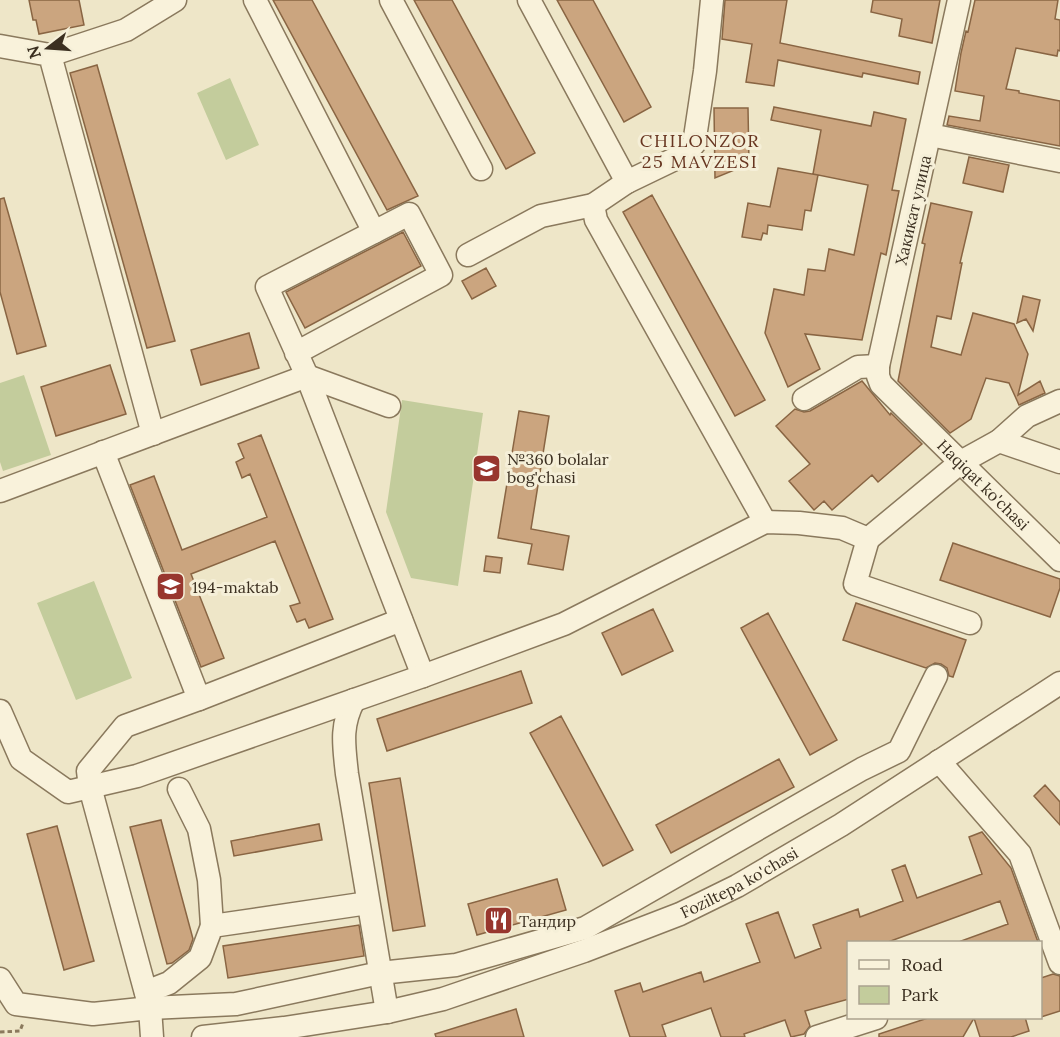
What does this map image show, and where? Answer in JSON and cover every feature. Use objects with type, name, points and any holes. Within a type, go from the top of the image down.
[{"type":"street","points":[[0,46],[50,55],[126,30],[176,0]]},
{"type":"street","points":[[255,0],[374,232]]},
{"type":"street","points":[[391,0],[482,169]]},
{"type":"street","points":[[529,0],[627,182]]},
{"type":"street","points":[[468,255],[541,216],[593,205],[627,182],[683,154],[694,144],[705,71],[712,0]]},
{"type":"street","name":"Хакикат улица","points":[[878,366],[959,0]]},
{"type":"street","points":[[50,55],[153,434]]},
{"type":"street","points":[[930,135],[1060,161]]},
{"type":"street","points":[[593,205],[596,220],[765,522]]},
{"type":"street","points":[[296,353],[441,275],[409,214],[267,287],[296,353],[307,376],[423,676]]},
{"type":"street","points":[[804,399],[858,367],[878,366]]},
{"type":"street","name":"Haqiqat ko'chasi","points":[[878,366],[881,384],[1060,560]]},
{"type":"street","points":[[0,491],[307,376],[389,406]]},
{"type":"street","points":[[970,623],[855,584],[868,539],[961,462],[999,441],[1027,416],[1060,401]]},
{"type":"street","points":[[999,441],[1060,462]]},
{"type":"street","points":[[103,452],[200,699]]},
{"type":"street","points":[[0,711],[21,759],[68,792],[137,776],[564,624],[765,522],[842,528],[868,539]]},
{"type":"street","points":[[152,1037],[148,1000],[90,787],[88,771],[125,726],[401,620]]},
{"type":"street","points":[[0,979],[16,1004],[93,1014],[148,1000],[236,1004],[380,974],[456,965],[585,928],[862,769],[899,751],[936,676]]},
{"type":"street","name":"Foziltepa ko'chasi","points":[[306,1037],[387,1012],[486,986],[680,914],[737,886],[798,851],[1060,683]]},
{"type":"street","points":[[354,700],[345,716],[344,744],[352,815],[387,1012]]},
{"type":"street","points":[[939,761],[1020,854],[1053,962]]},
{"type":"street","points":[[148,1000],[200,958],[212,926],[200,829],[179,789]]},
{"type":"street","points":[[212,926],[368,903]]},
{"type":"street","name":"Foziltepa ko'chasi","points":[[203,1037],[284,1028],[387,1012]]},
{"type":"street","points":[[817,1037],[870,1019]]},
{"type":"green space","points":[[230,78],[259,145],[226,160],[197,93]]},
{"type":"green space","points":[[24,375],[51,455],[3,471],[0,462],[0,383]]},
{"type":"green space","points":[[402,400],[483,413],[458,586],[411,578],[386,512]]},
{"type":"green space","points":[[94,581],[132,678],[76,700],[37,603]]},
{"type":"building","points":[[29,0],[79,0],[84,25],[39,34],[36,20],[33,20]]},
{"type":"building","points":[[273,0],[312,0],[418,196],[387,210]]},
{"type":"building","points":[[414,0],[452,0],[535,153],[506,169]]},
{"type":"building","points":[[557,0],[593,0],[651,107],[624,122]]},
{"type":"building","points":[[725,0],[787,0],[780,43],[920,72],[918,84],[863,73],[862,77],[778,60],[774,86],[746,82],[752,44],[722,39]]},
{"type":"building","points":[[873,0],[940,0],[932,43],[899,36],[902,19],[871,12]]},
{"type":"building","points":[[975,0],[1058,0],[1055,19],[1060,20],[1060,51],[1058,50],[1057,56],[1016,48],[1006,89],[1060,101],[1060,146],[947,125],[949,116],[980,121],[984,96],[955,91],[961,53]]},
{"type":"building","points":[[97,65],[175,341],[147,348],[70,73]]},
{"type":"building","points":[[774,107],[871,126],[874,112],[906,119],[892,190],[899,191],[886,255],[881,253],[862,340],[805,334],[820,369],[788,387],[765,333],[774,289],[804,295],[808,269],[825,271],[829,249],[854,255],[868,185],[813,174],[821,130],[771,120]]},
{"type":"building","points":[[714,108],[748,108],[749,164],[715,178]]},
{"type":"building","points":[[969,157],[1009,165],[1003,192],[963,183]]},
{"type":"building","points":[[778,168],[818,175],[811,211],[805,210],[802,230],[768,225],[767,234],[763,233],[761,240],[742,237],[748,203],[770,207]]},
{"type":"building","points":[[652,195],[765,400],[735,416],[623,212]]},
{"type":"building","points":[[4,198],[46,346],[17,354],[0,292],[0,199]]},
{"type":"building","points":[[931,203],[972,212],[960,263],[962,263],[951,319],[937,316],[931,347],[961,355],[973,313],[1014,324],[1028,354],[1018,395],[1040,381],[1045,393],[1019,405],[1009,383],[986,378],[971,419],[950,433],[898,381]]},
{"type":"building","points":[[403,232],[421,266],[305,328],[286,292]]},
{"type":"building","points":[[486,268],[496,286],[472,299],[462,281]]},
{"type":"building","points":[[1023,296],[1040,300],[1033,331],[1026,319],[1017,323]]},
{"type":"building","points":[[249,333],[259,368],[201,385],[191,350]]},
{"type":"building","points":[[110,365],[126,414],[56,436],[41,387]]},
{"type":"building","points":[[862,381],[890,415],[891,413],[922,444],[878,482],[872,475],[832,510],[824,501],[814,510],[789,481],[810,464],[776,426],[795,409],[810,411]]},
{"type":"building","points":[[519,411],[549,416],[531,529],[569,536],[563,570],[528,564],[532,544],[498,538]]},
{"type":"building","points":[[261,435],[333,619],[309,628],[305,619],[297,622],[290,606],[300,603],[275,541],[191,574],[224,658],[201,667],[130,485],[154,476],[182,550],[267,517],[250,474],[242,478],[236,462],[244,458],[238,444]]},
{"type":"building","points":[[953,543],[1060,579],[1060,588],[1050,617],[940,580]]},
{"type":"building","points":[[486,556],[502,558],[500,573],[484,571]]},
{"type":"building","points":[[856,603],[966,640],[953,677],[949,676],[947,668],[941,664],[935,663],[926,668],[843,640]]},
{"type":"building","points":[[653,609],[673,651],[622,675],[602,633]]},
{"type":"building","points":[[768,613],[837,740],[810,755],[741,628]]},
{"type":"building","points":[[521,671],[532,703],[387,751],[377,719]]},
{"type":"building","points":[[561,716],[633,850],[603,866],[530,733]]},
{"type":"building","points":[[779,759],[794,787],[671,853],[656,825]]},
{"type":"building","points":[[400,778],[425,926],[393,931],[369,783]]},
{"type":"building","points":[[1045,785],[1060,802],[1060,825],[1034,796]]},
{"type":"building","points":[[161,820],[193,939],[189,950],[172,963],[167,964],[130,827]]},
{"type":"building","points":[[319,824],[322,840],[234,856],[231,841]]},
{"type":"building","points":[[57,826],[94,961],[64,970],[27,834]]},
{"type":"building","points":[[982,832],[1011,868],[1038,941],[961,941],[1008,924],[1000,901],[891,941],[847,941],[847,1000],[805,1011],[810,1026],[804,1034],[791,1037],[785,1020],[744,1034],[745,1037],[721,1037],[711,1008],[662,1025],[666,1037],[630,1037],[615,991],[640,983],[643,992],[701,972],[704,982],[760,962],[746,924],[778,912],[795,958],[821,948],[813,925],[858,909],[860,917],[903,901],[892,870],[905,865],[917,898],[982,874],[969,837]]},
{"type":"building","points":[[557,879],[566,910],[477,935],[468,904]]},
{"type":"building","points":[[359,925],[364,956],[228,978],[223,946]]},
{"type":"building","points":[[1053,974],[1060,976],[1060,1011],[1042,1017],[1042,978]]},
{"type":"building","points":[[516,1009],[524,1037],[436,1037],[435,1034]]},
{"type":"building","points":[[925,1019],[973,1019],[963,1037],[879,1037],[879,1034]]},
{"type":"building","points":[[974,1019],[1026,1019],[1029,1031],[1011,1037],[980,1037]]},
{"type":"place","name":"№360 bolalar bog'chasi","points":[[486,468]]},
{"type":"place","name":"194-maktab","points":[[171,587]]},
{"type":"place","name":"Тандир","points":[[498,921]]},
{"type":"district","name":"CHILONZOR 25 MAVZESI","points":[[700,151]]}]
